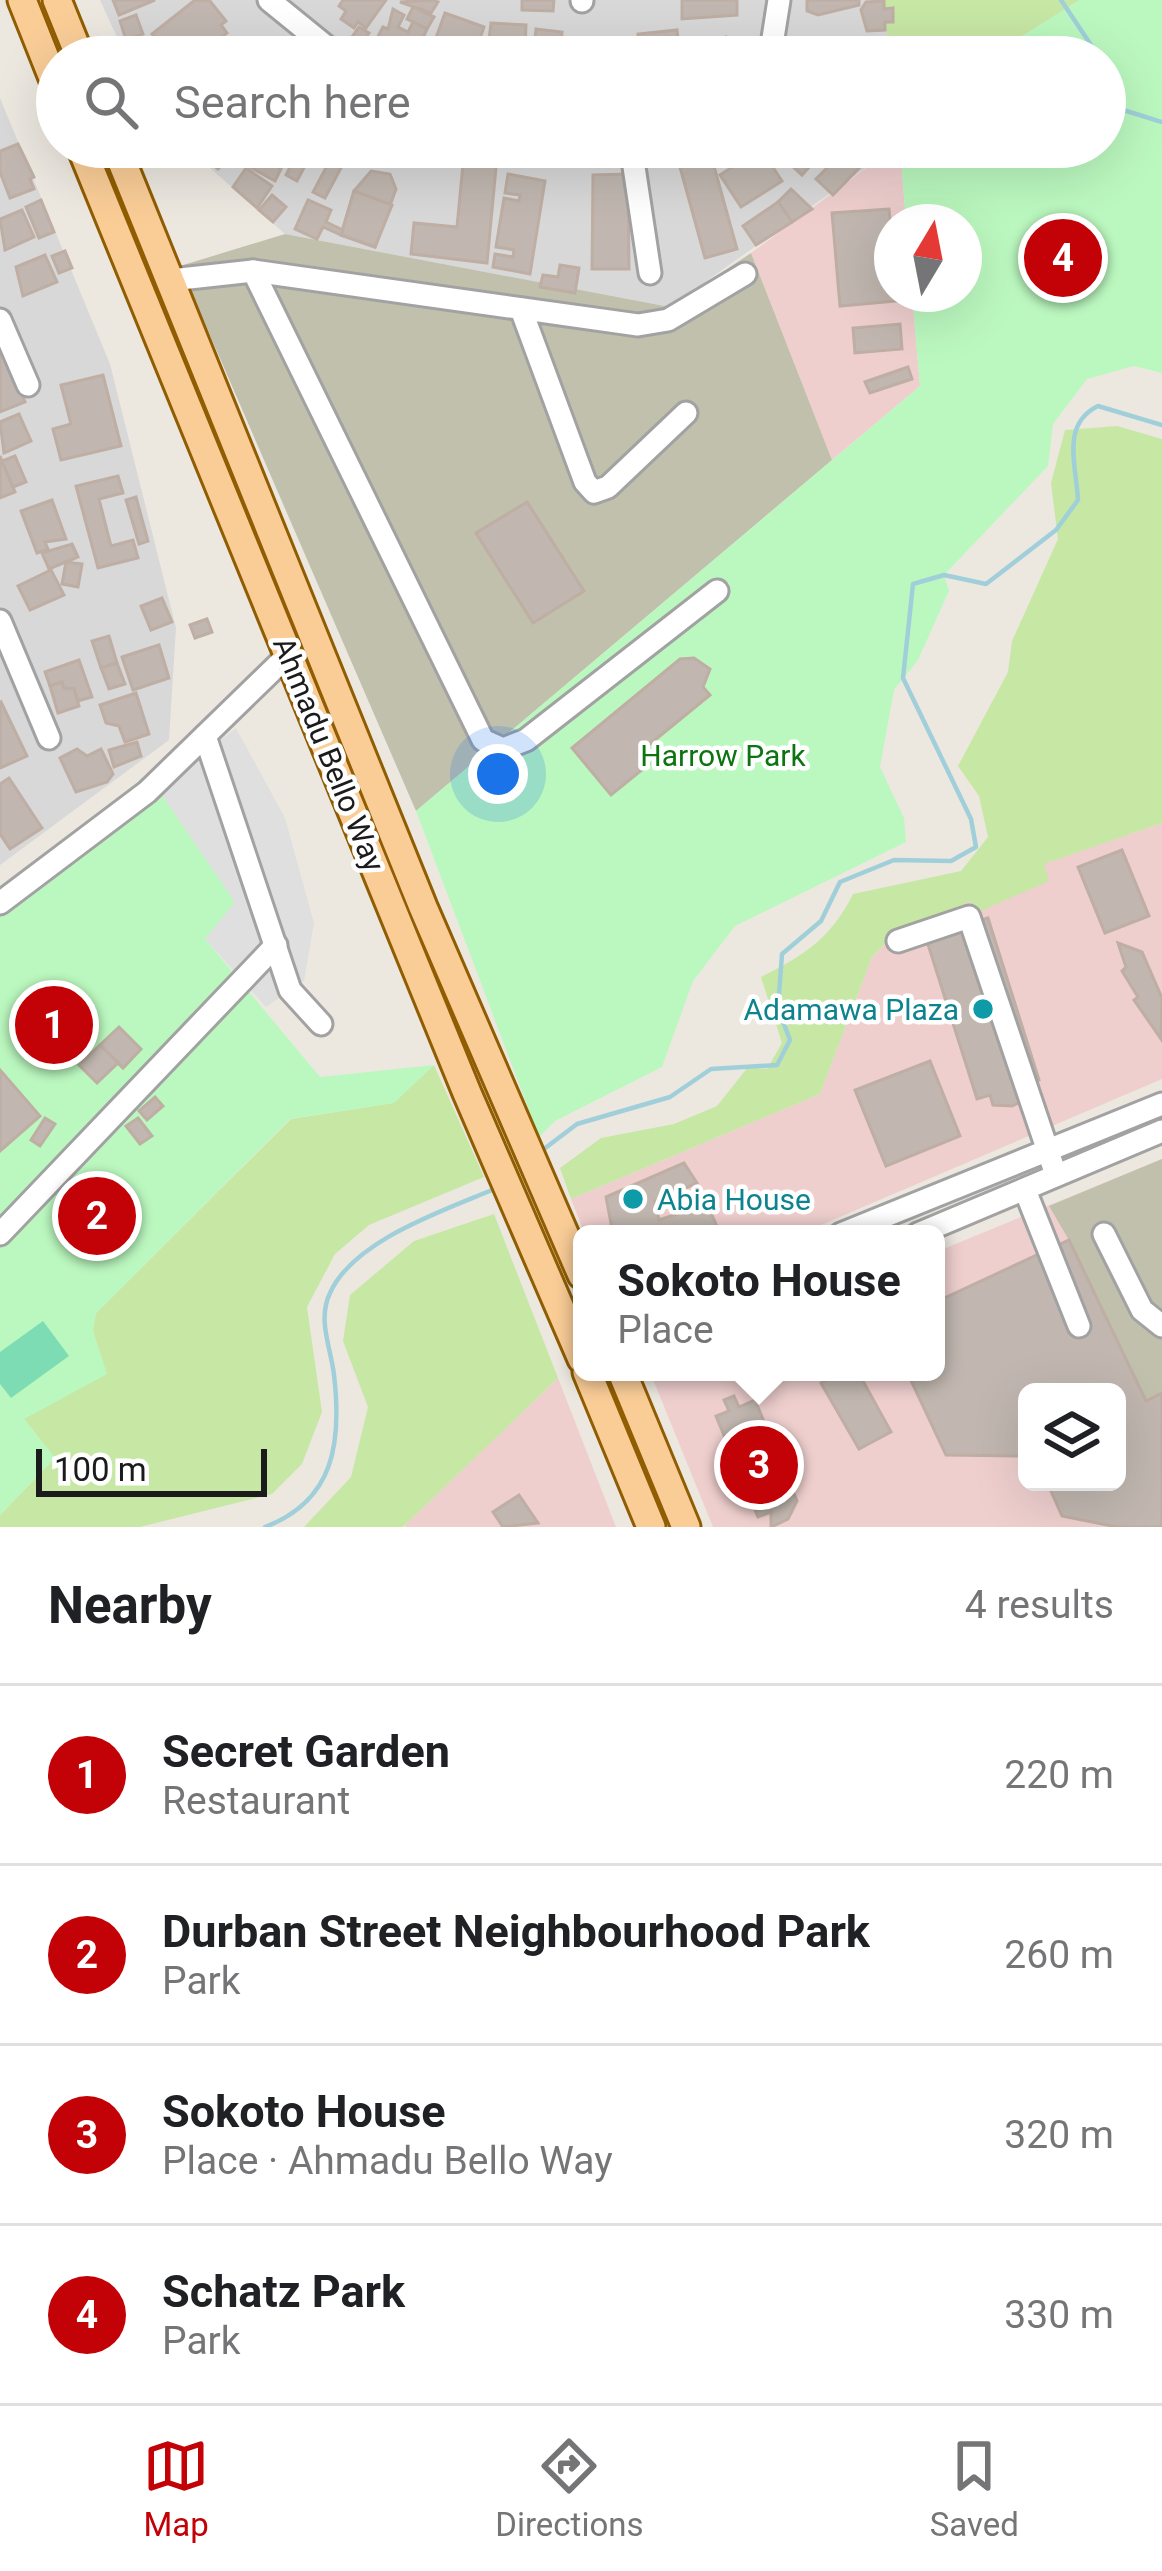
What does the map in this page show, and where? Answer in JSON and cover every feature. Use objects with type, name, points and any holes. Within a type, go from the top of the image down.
[{"type":"main road","points":[[22,0],[36,36]]},
{"type":"main road","points":[[57,0],[72,36]]},
{"type":"main road","name":"Ahmadu Bello Way","points":[[90,168],[467,1093],[573,1332]]},
{"type":"main road","name":"Ahmadu Bello Way","points":[[125,168],[496,1081],[573,1253]]},
{"type":"main road","points":[[591,1381],[651,1527]]},
{"type":"main road","points":[[626,1381],[686,1527]]},
{"type":"street","points":[[269,0],[313,36]]},
{"type":"street","points":[[773,36],[779,0]]},
{"type":"street","points":[[635,168],[650,273]]},
{"type":"street","points":[[172,280],[262,273],[638,326],[668,320],[745,274]]},
{"type":"street","points":[[262,273],[483,740],[503,749],[526,740],[717,591]]},
{"type":"street","points":[[521,309],[585,482],[594,492],[608,488],[686,413]]},
{"type":"street","points":[[0,320],[28,385]]},
{"type":"street","points":[[0,621],[50,738]]},
{"type":"street","points":[[0,903],[147,792],[289,656]]},
{"type":"street","points":[[205,736],[290,989],[321,1024]]},
{"type":"street","points":[[898,941],[969,917],[1056,1175]]},
{"type":"street","points":[[0,1234],[276,945]]},
{"type":"street","points":[[863,1225],[1162,1104]]},
{"type":"street","points":[[939,1225],[1162,1131]]},
{"type":"street","points":[[1025,1190],[1079,1326]]},
{"type":"street","points":[[1104,1234],[1142,1310],[1162,1326]]},
{"type":"shaded area","points":[[100,0],[884,0],[887,36],[116,36]]},
{"type":"shaded area","points":[[0,98],[110,364],[176,628],[169,740],[0,865]]},
{"type":"shaded area","points":[[210,168],[865,168],[670,307],[285,234]]},
{"type":"shaded area","points":[[866,168],[902,168],[905,204],[874,204],[874,312],[914,312],[920,386],[832,460],[751,253]]},
{"type":"shaded area","points":[[285,234],[670,307],[751,253],[832,460],[416,811],[180,266]]},
{"type":"shaded area","points":[[236,728],[285,818],[314,923],[304,981],[266,1007],[205,939],[235,902],[158,789]]},
{"type":"shaded area","points":[[1162,823],[1162,1079],[821,1225],[581,1225],[571,1199],[820,1094],[872,957],[894,935],[972,900],[976,912],[1048,880],[1043,864]]},
{"type":"shaded area","points":[[1162,1159],[1162,1527],[713,1527],[654,1381],[945,1381],[945,1248]]},
{"type":"shaded area","points":[[1162,1159],[1162,1497],[1126,1398],[1126,1383],[1121,1383],[1069,1240],[1049,1206]]},
{"type":"shaded area","points":[[558,1378],[616,1527],[406,1527],[405,1525]]},
{"type":"green space","points":[[884,0],[1080,0],[1023,36],[887,36]]},
{"type":"green space","name":"Harrow Park","points":[[1080,0],[1162,0],[1162,373],[1134,366],[1087,379],[1053,424],[1048,466],[944,575],[949,591],[918,660],[894,690],[880,767],[904,818],[906,842],[735,926],[693,981],[662,1067],[555,1121],[539,1137],[416,811],[920,386],[914,312],[982,312],[982,204],[905,204],[902,168],[1126,168],[1126,36],[1023,36]]},
{"type":"green space","points":[[1117,426],[1162,439],[1162,823],[1044,864],[1049,881],[976,913],[971,901],[894,935],[872,957],[820,1094],[571,1199],[560,1168],[601,1138],[674,1124],[717,1106],[748,1067],[767,1069],[782,1043],[761,977],[815,944],[853,894],[961,871],[988,837],[979,796],[958,766],[1008,672],[1012,641],[1058,539],[1051,483],[1065,430]]},
{"type":"green space","points":[[158,789],[235,902],[205,939],[320,1077],[434,1065],[394,1103],[290,1119],[96,1313],[93,1331],[107,1374],[24,1419],[55,1458],[0,1515],[0,913]]},
{"type":"green space","points":[[434,1065],[484,1177],[369,1225],[335,1254],[307,1307],[322,1412],[302,1464],[272,1494],[140,1527],[0,1527],[0,1515],[55,1458],[24,1419],[92,1331],[96,1313],[291,1119],[393,1103]]},
{"type":"green space","points":[[494,1214],[558,1378],[403,1527],[304,1527],[351,1477],[368,1407],[343,1341],[350,1295],[414,1241]]},
{"type":"green space","points":[[43,1321],[69,1356],[11,1398],[0,1384],[0,1352]]},
{"type":"building","points":[[113,0],[155,0],[119,15]]},
{"type":"building","points":[[195,0],[210,1],[226,21],[221,25],[227,33],[223,36],[152,34]]},
{"type":"building","points":[[343,0],[386,0],[366,28],[358,22],[354,28],[341,19],[346,11],[339,6]]},
{"type":"building","points":[[522,0],[554,0],[553,11],[522,10]]},
{"type":"building","points":[[682,0],[737,0],[737,15],[682,19]]},
{"type":"building","points":[[807,0],[859,0],[859,5],[818,15],[807,11]]},
{"type":"building","points":[[884,1],[884,9],[893,8],[893,22],[885,22],[885,30],[867,31],[861,10],[866,2]]},
{"type":"building","points":[[400,2],[438,2],[431,13]]},
{"type":"building","points":[[413,7],[434,17],[427,29],[407,19]]},
{"type":"building","points":[[393,9],[404,15],[398,27],[408,32],[413,22],[427,29],[424,36],[378,36],[383,27],[388,29]]},
{"type":"building","points":[[445,13],[484,27],[481,36],[437,36]]},
{"type":"building","points":[[136,15],[143,34],[125,36],[120,21]]},
{"type":"building","points":[[491,23],[526,25],[526,36],[489,36]]},
{"type":"building","points":[[536,29],[562,32],[562,36],[535,36]]},
{"type":"building","points":[[677,30],[678,36],[638,36]]},
{"type":"building","points":[[18,144],[34,177],[30,179],[34,189],[10,198],[0,172],[0,151]]},
{"type":"building","points":[[246,168],[272,186],[257,208],[233,187]]},
{"type":"building","points":[[252,168],[279,168],[275,181]]},
{"type":"building","points":[[290,168],[304,168],[297,181],[286,175]]},
{"type":"building","points":[[326,168],[341,168],[325,198],[313,192]]},
{"type":"building","points":[[463,168],[496,168],[487,263],[411,254],[414,223],[457,227]]},
{"type":"building","points":[[680,168],[714,168],[737,249],[705,258]]},
{"type":"building","points":[[731,168],[773,168],[782,181],[741,207],[720,175]]},
{"type":"building","points":[[827,168],[859,168],[833,195],[816,179]]},
{"type":"building","points":[[371,171],[390,174],[396,189],[375,247],[341,235],[354,191]]},
{"type":"building","points":[[508,174],[545,181],[530,274],[493,267],[495,254],[513,257],[514,250],[496,247],[504,198],[519,201],[520,195],[505,193]]},
{"type":"building","points":[[628,174],[629,269],[592,269],[593,175]]},
{"type":"building","points":[[791,189],[812,209],[792,222],[778,202]]},
{"type":"building","points":[[354,191],[392,205],[375,247],[341,235]]},
{"type":"building","points":[[272,195],[286,207],[273,222],[259,210]]},
{"type":"building","points":[[41,200],[54,232],[39,238],[26,207]]},
{"type":"building","points":[[308,200],[331,210],[326,222],[343,230],[341,235],[323,227],[317,239],[295,229]]},
{"type":"building","points":[[778,202],[792,222],[756,245],[743,226]]},
{"type":"building","points":[[22,210],[34,237],[5,250],[0,219]]},
{"type":"building","points":[[874,210],[874,303],[840,306],[832,213]]},
{"type":"building","points":[[65,251],[72,268],[59,273],[52,256]]},
{"type":"building","points":[[45,255],[57,282],[23,296],[16,267]]},
{"type":"building","points":[[560,265],[579,268],[575,293],[540,287],[543,275],[558,277]]},
{"type":"building","points":[[900,324],[902,349],[855,353],[853,328]]},
{"type":"building","points":[[0,339],[25,402],[0,412]]},
{"type":"building","points":[[908,367],[912,379],[870,393],[865,382]]},
{"type":"building","points":[[103,375],[121,446],[61,460],[53,429],[71,424],[61,385]]},
{"type":"building","points":[[19,414],[31,441],[4,453],[0,422]]},
{"type":"building","points":[[0,456],[15,492],[0,498]]},
{"type":"building","points":[[15,456],[26,482],[13,487],[2,461]]},
{"type":"building","points":[[118,476],[123,493],[99,499],[111,546],[133,540],[138,558],[98,568],[76,486]]},
{"type":"building","points":[[136,497],[148,541],[139,544],[126,500]]},
{"type":"building","points":[[52,500],[66,539],[45,542],[48,549],[37,553],[21,511]]},
{"type":"building","points":[[527,502],[584,591],[533,623],[476,533]]},
{"type":"building","points":[[72,544],[78,557],[49,569],[42,553]]},
{"type":"building","points":[[66,562],[82,564],[78,587],[62,584]]},
{"type":"building","points":[[51,570],[64,595],[30,610],[18,586]]},
{"type":"building","points":[[162,598],[172,622],[151,630],[141,606]]},
{"type":"building","points":[[207,619],[212,632],[195,638],[190,625]]},
{"type":"building","points":[[109,636],[117,663],[101,668],[92,641]]},
{"type":"building","points":[[159,645],[169,678],[133,690],[122,657]]},
{"type":"building","points":[[694,658],[710,669],[703,687],[710,695],[639,753],[649,764],[611,795],[572,748],[680,659]]},
{"type":"building","points":[[79,660],[92,697],[78,701],[74,689],[64,688],[62,682],[50,686],[45,672]]},
{"type":"building","points":[[117,663],[125,684],[109,689],[101,668]]},
{"type":"building","points":[[62,682],[64,688],[74,689],[79,706],[58,713],[50,686]]},
{"type":"building","points":[[136,693],[149,734],[125,742],[119,726],[106,723],[100,705]]},
{"type":"building","points":[[0,703],[27,756],[0,768]]},
{"type":"building","points":[[137,742],[141,756],[114,767],[109,750]]},
{"type":"building","points":[[77,749],[87,756],[101,749],[113,774],[107,782],[76,792],[60,758]]},
{"type":"building","points":[[9,778],[42,828],[10,849],[0,834],[0,784]]},
{"type":"building","points":[[1122,850],[1149,916],[1105,933],[1078,867]]},
{"type":"building","name":"Adamawa Plaza","points":[[988,918],[1039,1080],[1029,1083],[1029,1098],[1012,1106],[993,1105],[990,1095],[977,1099],[926,938]]},
{"type":"building","points":[[1118,943],[1142,952],[1162,998],[1161,1039],[1134,1000],[1138,997],[1122,971],[1126,967]]},
{"type":"building","points":[[54,990],[62,1000],[30,1023],[23,1012]]},
{"type":"building","points":[[59,1002],[77,1028],[49,1048],[30,1023]]},
{"type":"building","points":[[119,1027],[141,1049],[123,1068],[100,1045]]},
{"type":"building","points":[[100,1045],[118,1063],[97,1083],[79,1065]]},
{"type":"building","points":[[930,1061],[960,1136],[886,1166],[855,1090]]},
{"type":"building","points":[[0,1070],[40,1116],[0,1151]]},
{"type":"building","points":[[155,1097],[163,1106],[147,1120],[139,1111]]},
{"type":"building","points":[[45,1118],[55,1124],[40,1146],[31,1140]]},
{"type":"building","points":[[138,1118],[152,1136],[140,1144],[126,1126]]},
{"type":"building","name":"Abia House","points":[[684,1163],[697,1183],[655,1201],[659,1220],[707,1204],[716,1225],[611,1225],[606,1197]]},
{"type":"building","points":[[1069,1240],[1146,1401],[1162,1393],[1162,1527],[1117,1527],[1062,1516],[1051,1491],[1126,1491],[1126,1383],[1018,1383],[1018,1456],[946,1455],[911,1381],[945,1381],[945,1298]]},
{"type":"building","points":[[863,1381],[891,1432],[859,1449],[821,1383]]},
{"type":"building","points":[[734,1396],[739,1407],[755,1400],[797,1501],[788,1519],[771,1527],[771,1512],[758,1517],[716,1416],[729,1411],[724,1400]]},
{"type":"building","points":[[519,1495],[538,1523],[503,1527],[493,1512]]},
{"type":"waterway","points":[[1061,0],[1085,36]]},
{"type":"waterway","points":[[1126,111],[1162,122]]},
{"type":"waterway","points":[[544,1149],[577,1124],[670,1097],[711,1069],[777,1065],[790,1040],[778,1008],[782,954],[821,921],[840,882],[894,860],[951,861],[976,847],[971,819],[903,678],[913,584],[944,575],[986,584],[1056,530],[1078,500],[1075,434],[1086,414],[1098,406],[1162,425]]},
{"type":"waterway","points":[[265,1527],[306,1502],[328,1467],[336,1400],[325,1313],[330,1293],[342,1275],[378,1243],[492,1190]]},
{"type":"place","name":"Schatz Park","points":[[1063,258]]},
{"type":"place","name":"Adamawa Plaza","points":[[983,1009]]},
{"type":"place","name":"Secret Garden","points":[[54,1025]]},
{"type":"place","name":"Abia House","points":[[633,1199]]},
{"type":"place","name":"Durban Street Neighbourhood Park","points":[[97,1216]]},
{"type":"place","name":"Sokoto House","points":[[759,1465]]}]
